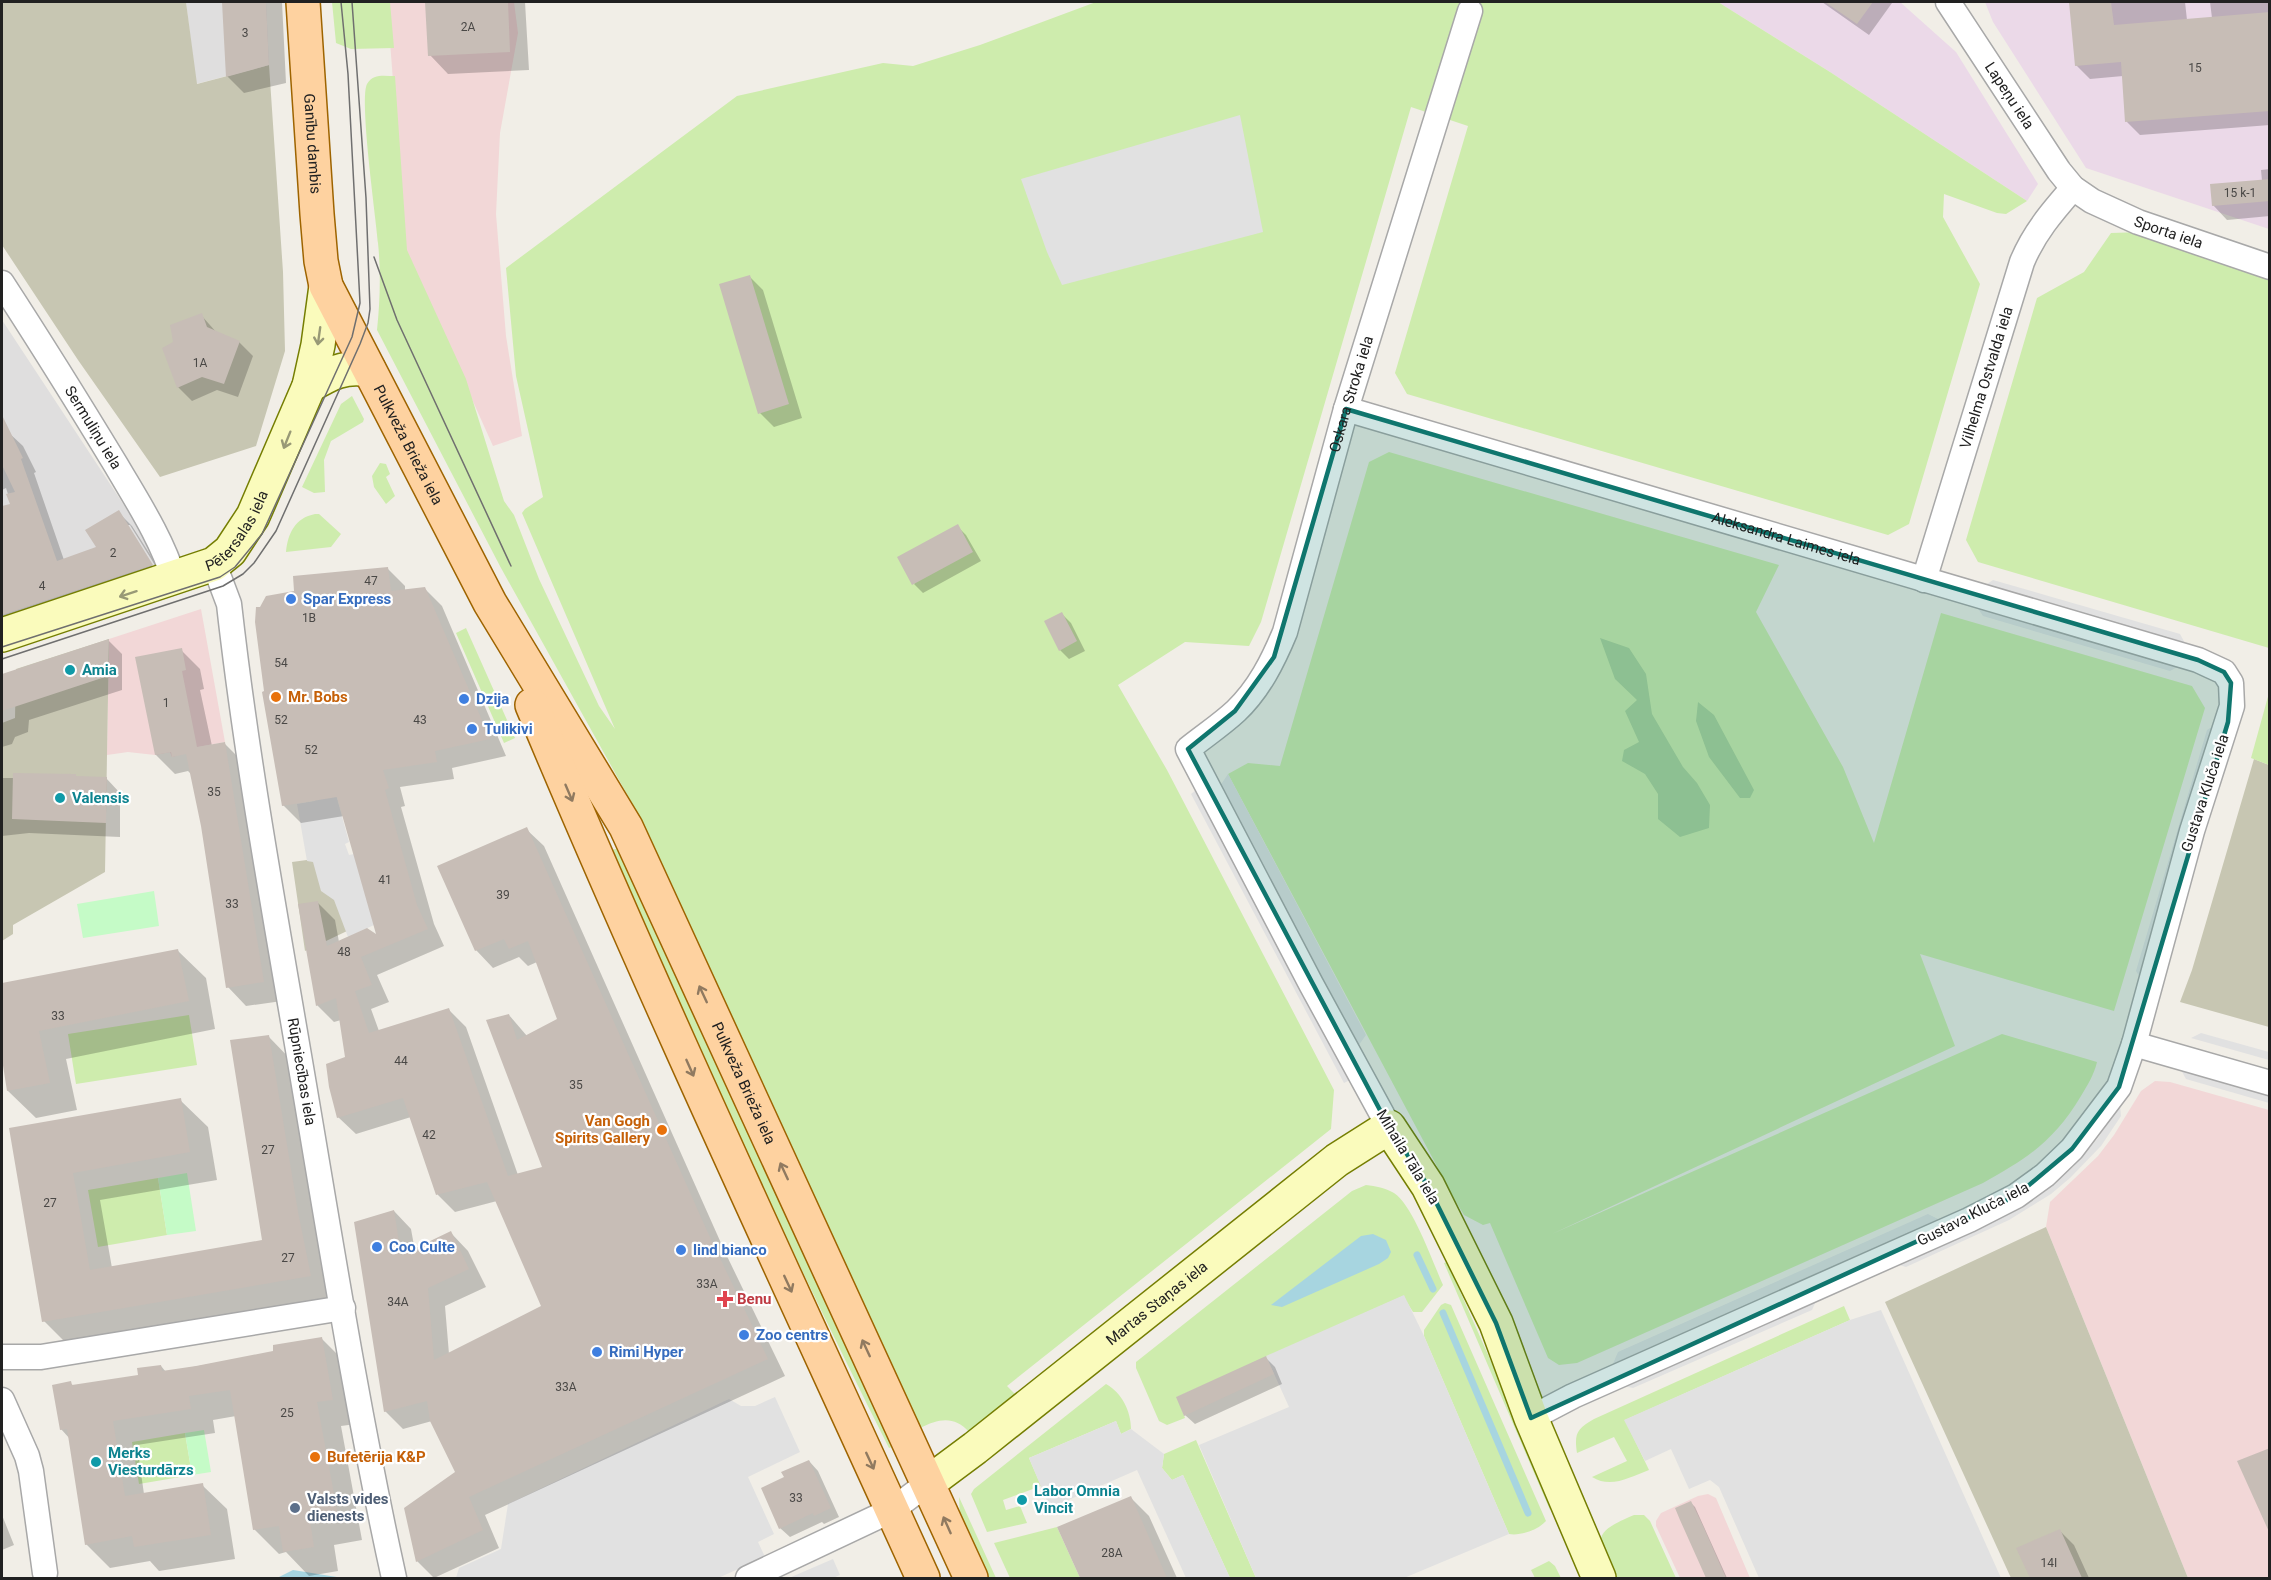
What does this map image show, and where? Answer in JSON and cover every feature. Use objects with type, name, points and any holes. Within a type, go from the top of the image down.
[{"type":"main road","name":"Ganību dambis","points":[[303,2],[317,214],[321,261],[326,286]]},
{"type":"main road","name":"Pulkveža Brieža iela","points":[[326,286],[490,603],[626,827],[971,1578]]},
{"type":"main road","name":"Pulkveža Brieža iela","points":[[490,603],[589,841],[923,1578]]},
{"type":"main road","points":[[589,841],[591,827],[599,818],[612,817],[626,827]]},
{"type":"street","name":"Lapeņu iela","points":[[1948,2],[2059,171],[2073,188]]},
{"type":"street","name":"Oskara Stroka iela","points":[[1188,749],[1235,711],[1258,684],[1285,632],[1346,409],[1470,11]]},
{"type":"street","name":"Sporta iela","points":[[2073,188],[2092,201],[2138,222],[2270,267]]},
{"type":"street","name":"Vilhelma Ostvalda iela","points":[[1924,580],[2022,262],[2037,232],[2073,188]]},
{"type":"street","name":"Sermuliņu iela","points":[[2,283],[64,378],[127,485],[170,563],[174,579]]},
{"type":"street","name":"Pētersalas iela","points":[[2,635],[174,579],[214,564],[230,551],[253,516],[309,386],[318,345],[326,286]]},
{"type":"street","points":[[309,386],[336,371],[349,368],[369,370]]},
{"type":"street","name":"Aleksandra Laimes iela","points":[[1346,409],[2198,660],[2224,672]]},
{"type":"street","name":"Rūpniecības iela","points":[[214,564],[229,604],[267,863],[367,1445],[394,1578]]},
{"type":"street","name":"Gustava Kluča iela","points":[[1530,1418],[1573,1396],[1969,1220],[2016,1196],[2045,1175],[2072,1149],[2119,1087],[2134,1044],[2192,831],[2232,706],[2231,683],[2224,672]]},
{"type":"street","name":"Mihaila Tāla iela","points":[[1188,749],[1311,984],[1389,1127],[1428,1186],[1462,1253],[1496,1323],[1530,1418],[1599,1578]]},
{"type":"street","points":[[2134,1044],[2270,1083]]},
{"type":"street","name":"Martas Staņas iela","points":[[928,1483],[1337,1160],[1389,1127]]},
{"type":"street","points":[[2,1358],[41,1357],[343,1308]]},
{"type":"street","points":[[2,1400],[27,1456],[31,1471],[45,1573]]},
{"type":"street","points":[[748,1578],[892,1510],[928,1483]]},
{"type":"highlighted area","points":[[1346,409],[2198,660],[2224,672],[2231,683],[2228,722],[2119,1087],[2072,1149],[2016,1196],[1531,1418],[1496,1323],[1462,1253],[1428,1186],[1389,1127],[1188,749],[1235,711],[1274,657]]},
{"type":"shaded area","points":[[2,2],[186,2],[197,84],[269,65],[283,272],[285,351],[256,446],[160,477],[78,360],[2,245]]},
{"type":"shaded area","points":[[186,2],[266,2],[269,65],[196,84]]},
{"type":"shaded area","points":[[387,2],[514,2],[518,33],[500,133],[496,214],[506,336],[522,436],[493,446],[406,252]]},
{"type":"shaded area","points":[[1718,2],[1900,2],[1956,52],[2038,184],[2027,201]]},
{"type":"shaded area","points":[[1985,2],[2269,2],[2269,229],[2086,168],[1993,22]]},
{"type":"shaded area","points":[[1240,115],[1263,232],[1062,285],[1047,252],[1021,179]]},
{"type":"shaded area","points":[[2,320],[170,575],[2,628]]},
{"type":"shaded area","points":[[1993,580],[2180,634],[2186,645],[1984,586]]},
{"type":"shaded area","points":[[1977,607],[2179,666],[2170,671],[1983,616]]},
{"type":"shaded area","points":[[201,609],[225,742],[176,751],[176,756],[172,757],[170,752],[155,755],[128,752],[107,755],[109,639]]},
{"type":"shaded area","points":[[109,639],[105,872],[13,925],[13,934],[2,941],[2,723],[15,718],[16,669]]},
{"type":"shaded area","points":[[2215,725],[2141,979],[2136,971],[2207,730]]},
{"type":"shaded area","points":[[2254,759],[2269,765],[2269,1027],[2180,1002],[2192,970]]},
{"type":"shaded area","points":[[310,770],[336,795],[349,842],[345,844],[349,855],[354,854],[374,925],[348,937],[334,900],[321,891],[313,862],[307,861],[297,804],[315,801]]},
{"type":"shaded area","points":[[1228,774],[1366,1035],[1356,1049],[1218,789]]},
{"type":"shaded area","points":[[1196,790],[1350,1080],[1344,1083],[1191,794]]},
{"type":"shaded area","points":[[344,855],[366,922],[305,951],[292,862]]},
{"type":"shaded area","points":[[2201,1033],[2269,1052],[2269,1060],[2191,1038]]},
{"type":"shaded area","points":[[2181,1070],[2269,1096],[2269,1103],[2186,1079]]},
{"type":"shaded area","points":[[2155,1081],[2170,1082],[2269,1110],[2269,1578],[2188,1578],[2046,1227],[2050,1202],[2098,1156],[2141,1091]]},
{"type":"shaded area","points":[[2120,1105],[2121,1116],[2101,1146],[2051,1194],[2009,1220],[1906,1267],[1896,1264],[2015,1209],[2035,1197],[2073,1167],[2098,1138]]},
{"type":"shaded area","points":[[1928,1214],[1940,1220],[1612,1366],[1618,1352]]},
{"type":"shaded area","points":[[2046,1227],[2188,1578],[2011,1578],[1885,1302]]},
{"type":"shaded area","points":[[1404,1295],[1424,1336],[1509,1534],[1404,1578],[1256,1578],[1199,1445],[1289,1407],[1266,1356]]},
{"type":"shaded area","points":[[1817,1299],[1812,1310],[1633,1388],[1623,1386]]},
{"type":"shaded area","points":[[1881,1310],[2001,1578],[1759,1578],[1719,1487],[1710,1480],[1689,1489],[1671,1449],[1645,1461],[1624,1420],[1850,1320]]},
{"type":"shaded area","points":[[775,1397],[800,1452],[748,1477],[774,1534],[758,1542],[765,1557],[718,1578],[456,1578],[459,1568],[501,1549],[508,1504],[729,1399],[741,1406],[755,1406]]},
{"type":"shaded area","points":[[1116,1421],[1121,1434],[1131,1429],[1164,1454],[1162,1468],[1172,1480],[1183,1475],[1230,1578],[1186,1578],[1137,1470],[1050,1508],[1029,1458]]},
{"type":"shaded area","points":[[1708,1494],[1716,1498],[1750,1578],[1680,1578],[1656,1526],[1656,1521],[1661,1513],[1698,1496]]},
{"type":"shaded area","points":[[833,1559],[840,1575],[833,1578],[789,1578]]},
{"type":"green space","points":[[332,2],[390,2],[394,48],[351,49],[336,43]]},
{"type":"green space","points":[[1096,2],[1718,2],[2027,201],[2006,214],[1997,213],[1944,194],[1943,217],[1980,284],[1909,524],[1888,535],[1407,394],[1395,373],[1468,126],[1411,107],[1261,622],[1249,646],[1185,642],[1118,685],[1167,770],[1334,1090],[1331,1129],[1007,1386],[1016,1395],[969,1432],[958,1423],[946,1420],[933,1422],[920,1428],[812,1191],[742,1048],[643,823],[501,568],[377,330],[380,265],[366,134],[365,94],[367,84],[372,78],[395,76],[407,250],[466,379],[504,501],[514,515],[539,579],[599,706],[615,729],[522,513],[543,497],[516,376],[506,268],[737,96],[883,63],[913,66],[980,45]]},
{"type":"green space","points":[[2142,232],[2269,277],[2269,648],[1978,562],[1966,540],[2037,298],[2084,272],[2111,233]]},
{"type":"green space","points":[[352,396],[364,419],[363,422],[331,441],[324,460],[325,492],[314,493],[302,487],[341,404]]},
{"type":"green space","points":[[1389,452],[1779,565],[1756,612],[1843,767],[1874,843],[1941,613],[2192,686],[2205,708],[2114,1011],[1920,954],[1955,1046],[1552,1234],[2002,1034],[2097,1062],[2071,1112],[2050,1137],[2014,1165],[1983,1183],[1577,1363],[1559,1365],[1548,1358],[1490,1223],[1483,1225],[1464,1215],[1456,1202],[1228,774],[1248,763],[1280,766],[1369,462]]},
{"type":"green space","points":[[380,463],[386,464],[390,474],[386,477],[395,496],[386,504],[374,487],[372,476]]},
{"type":"green space","points":[[319,514],[341,534],[331,547],[286,552],[294,527],[302,519]]},
{"type":"green space","points":[[466,628],[515,738],[504,743],[456,633]]},
{"type":"green space","points":[[1600,638],[1629,648],[1646,674],[1652,714],[1683,767],[1697,783],[1710,805],[1709,828],[1680,837],[1658,819],[1658,794],[1645,774],[1622,761],[1624,750],[1639,742],[1625,711],[1637,700],[1615,679]]},
{"type":"green space","points":[[2269,693],[2270,765],[2251,758]]},
{"type":"green space","points":[[1698,702],[1714,715],[1754,790],[1750,798],[1740,798],[1709,757],[1696,721]]},
{"type":"green space","points":[[616,849],[621,852],[895,1446],[889,1448],[781,1226],[610,850]]},
{"type":"green space","points":[[154,891],[159,926],[83,938],[77,904]]},
{"type":"green space","points":[[189,1015],[197,1065],[76,1084],[68,1034]]},
{"type":"green space","points":[[187,1173],[196,1231],[167,1235],[158,1178]]},
{"type":"green space","points":[[158,1178],[167,1235],[98,1247],[88,1190]]},
{"type":"green space","points":[[1366,1185],[1387,1190],[1401,1199],[1428,1249],[1443,1285],[1422,1312],[1413,1312],[1403,1296],[1177,1397],[1185,1418],[1167,1425],[1159,1421],[1136,1368],[1136,1362],[1352,1191]]},
{"type":"green space","points":[[1447,1262],[1551,1497],[1550,1510],[1444,1263]]},
{"type":"green space","points":[[1445,1303],[1451,1305],[1546,1521],[1529,1532],[1509,1534],[1424,1336],[1424,1330],[1441,1305]]},
{"type":"green space","points":[[1844,1306],[1850,1320],[1625,1420],[1649,1470],[1613,1482],[1592,1477],[1627,1461],[1614,1437],[1577,1453],[1578,1432],[1594,1419]]},
{"type":"green space","points":[[1106,1384],[1117,1392],[1124,1403],[1131,1429],[1121,1434],[1116,1421],[1029,1458],[1041,1486],[1003,1500],[1006,1510],[1020,1506],[1027,1523],[987,1532],[971,1494],[974,1489]]},
{"type":"green space","points":[[204,1430],[211,1472],[192,1475],[185,1433]]},
{"type":"green space","points":[[185,1433],[192,1475],[139,1484],[132,1442]]},
{"type":"green space","points":[[1196,1440],[1256,1578],[1230,1578],[1183,1475],[1172,1480],[1162,1468],[1164,1454]]},
{"type":"green space","points":[[959,1497],[996,1578],[987,1578],[960,1519]]},
{"type":"green space","points":[[1634,1515],[1644,1515],[1650,1521],[1676,1578],[1610,1578],[1602,1554],[1601,1538],[1610,1527]]},
{"type":"green space","points":[[1057,1527],[1080,1578],[1010,1578],[994,1543]]},
{"type":"green space","points":[[1549,1561],[1555,1566],[1561,1578],[1535,1578],[1531,1570]]},
{"type":"water","points":[[1373,1234],[1386,1240],[1391,1252],[1388,1258],[1282,1307],[1271,1305],[1361,1236]]},
{"type":"water","points":[[293,1570],[343,1578],[277,1578]]},
{"type":"building","points":[[222,2],[266,2],[269,65],[226,77]]},
{"type":"building","points":[[425,2],[508,2],[510,52],[428,56]]},
{"type":"building","points":[[1825,2],[1873,2],[1857,24]]},
{"type":"building","points":[[2069,2],[2111,2],[2114,25],[2270,12],[2270,111],[2125,122],[2121,62],[2075,66]]},
{"type":"building","points":[[2270,179],[2270,201],[2212,206],[2210,184]]},
{"type":"building","points":[[750,275],[789,404],[758,414],[719,284]]},
{"type":"building","points":[[202,313],[207,327],[240,341],[224,384],[202,377],[177,388],[162,348],[173,342],[170,325]]},
{"type":"building","points":[[2,415],[23,458],[21,459],[57,561],[96,547],[85,530],[119,510],[153,565],[2,615],[2,506],[10,504],[6,494],[15,492],[2,465]]},
{"type":"building","points":[[958,524],[973,552],[912,585],[897,557]]},
{"type":"building","points":[[388,567],[391,591],[425,587],[490,739],[435,751],[437,762],[383,770],[389,788],[385,790],[417,905],[428,929],[361,957],[372,985],[355,991],[369,1033],[449,1008],[508,1176],[542,1167],[486,1020],[509,1014],[517,1040],[557,1019],[528,941],[509,949],[504,939],[475,951],[437,866],[527,827],[708,1233],[768,1359],[469,1497],[483,1530],[416,1562],[404,1508],[455,1472],[430,1421],[427,1401],[384,1412],[354,1222],[394,1210],[401,1255],[451,1231],[469,1269],[428,1288],[434,1360],[541,1306],[487,1182],[436,1195],[403,1098],[337,1118],[326,1064],[345,1057],[336,998],[316,1006],[298,904],[318,901],[327,946],[367,928],[376,934],[337,797],[282,806],[262,692],[264,691],[255,622],[256,607],[260,607],[266,596],[294,591],[293,576]]},
{"type":"building","points":[[1062,612],[1077,641],[1059,651],[1044,621]]},
{"type":"building","name":"Amia","points":[[109,639],[108,676],[2,711],[2,674]]},
{"type":"building","points":[[182,648],[186,670],[182,671],[197,747],[225,742],[264,982],[226,988],[201,826],[186,754],[172,757],[171,752],[155,755],[135,657]]},
{"type":"building","name":"Valensis","points":[[13,773],[107,777],[106,823],[12,819]]},
{"type":"building","points":[[178,949],[189,1001],[39,1031],[50,1083],[7,1091],[2,1059],[2,983]]},
{"type":"building","points":[[269,1035],[298,1212],[311,1276],[42,1322],[9,1128],[181,1098],[190,1152],[73,1173],[90,1270],[262,1240],[230,1040]]},
{"type":"building","name":"Merks Viesturdārzs","points":[[322,1337],[333,1400],[317,1402],[338,1516],[310,1521],[314,1547],[283,1552],[279,1526],[253,1530],[230,1390],[189,1396],[191,1409],[113,1421],[125,1496],[203,1483],[211,1535],[134,1547],[132,1536],[85,1545],[67,1429],[60,1430],[52,1385],[71,1381],[72,1385],[138,1375],[137,1368],[161,1365],[162,1371],[196,1366],[273,1351],[273,1345]]},
{"type":"building","points":[[1266,1356],[1274,1374],[1184,1416],[1176,1397]]},
{"type":"building","points":[[2270,1448],[2270,1534],[2237,1461]]},
{"type":"building","points":[[809,1460],[831,1508],[814,1516],[813,1513],[779,1529],[761,1488],[784,1477],[781,1472]]},
{"type":"building","points":[[1131,1496],[1167,1578],[1080,1578],[1057,1527]]},
{"type":"building","points":[[1691,1501],[1726,1578],[1706,1578],[1675,1508]]},
{"type":"building","points":[[2060,1529],[2082,1578],[2030,1578],[2016,1548]]},
{"type":"waterway","points":[[1417,1255],[1433,1289]]},
{"type":"waterway","points":[[1443,1313],[1528,1513]]},
{"type":"tram line","points":[[2,647],[220,577],[235,567],[262,534],[352,337],[360,303],[348,74],[341,2]]},
{"type":"tram line","points":[[2,659],[223,586],[243,574],[254,563],[276,531],[368,323],[370,309],[366,198],[352,2]]},
{"type":"tram line","points":[[374,257],[397,320],[511,566]]},
{"type":"place","name":"Spar Express","points":[[291,599]]},
{"type":"place","name":"Amia","points":[[70,670]]},
{"type":"place","name":"Mr. Bobs","points":[[276,697]]},
{"type":"place","name":"Dzija","points":[[464,699]]},
{"type":"place","name":"Tulikivi","points":[[472,729]]},
{"type":"place","name":"Valensis","points":[[60,798]]},
{"type":"place","name":"Van Gogh Spirits Gallery","points":[[662,1130]]},
{"type":"place","name":"Coo Culte","points":[[377,1247]]},
{"type":"place","name":"lind bianco","points":[[681,1250]]},
{"type":"place","name":"Benu","points":[[725,1299]]},
{"type":"place","name":"Zoo centrs","points":[[744,1335]]},
{"type":"place","name":"Rimi Hyper","points":[[597,1352]]},
{"type":"place","name":"Bufetērija K&P","points":[[315,1457]]},
{"type":"place","name":"Merks Viesturdārzs","points":[[96,1462]]},
{"type":"place","name":"Labor Omnia Vincit","points":[[1022,1500]]},
{"type":"place","name":"Valsts vides dienests","points":[[295,1508]]}]
